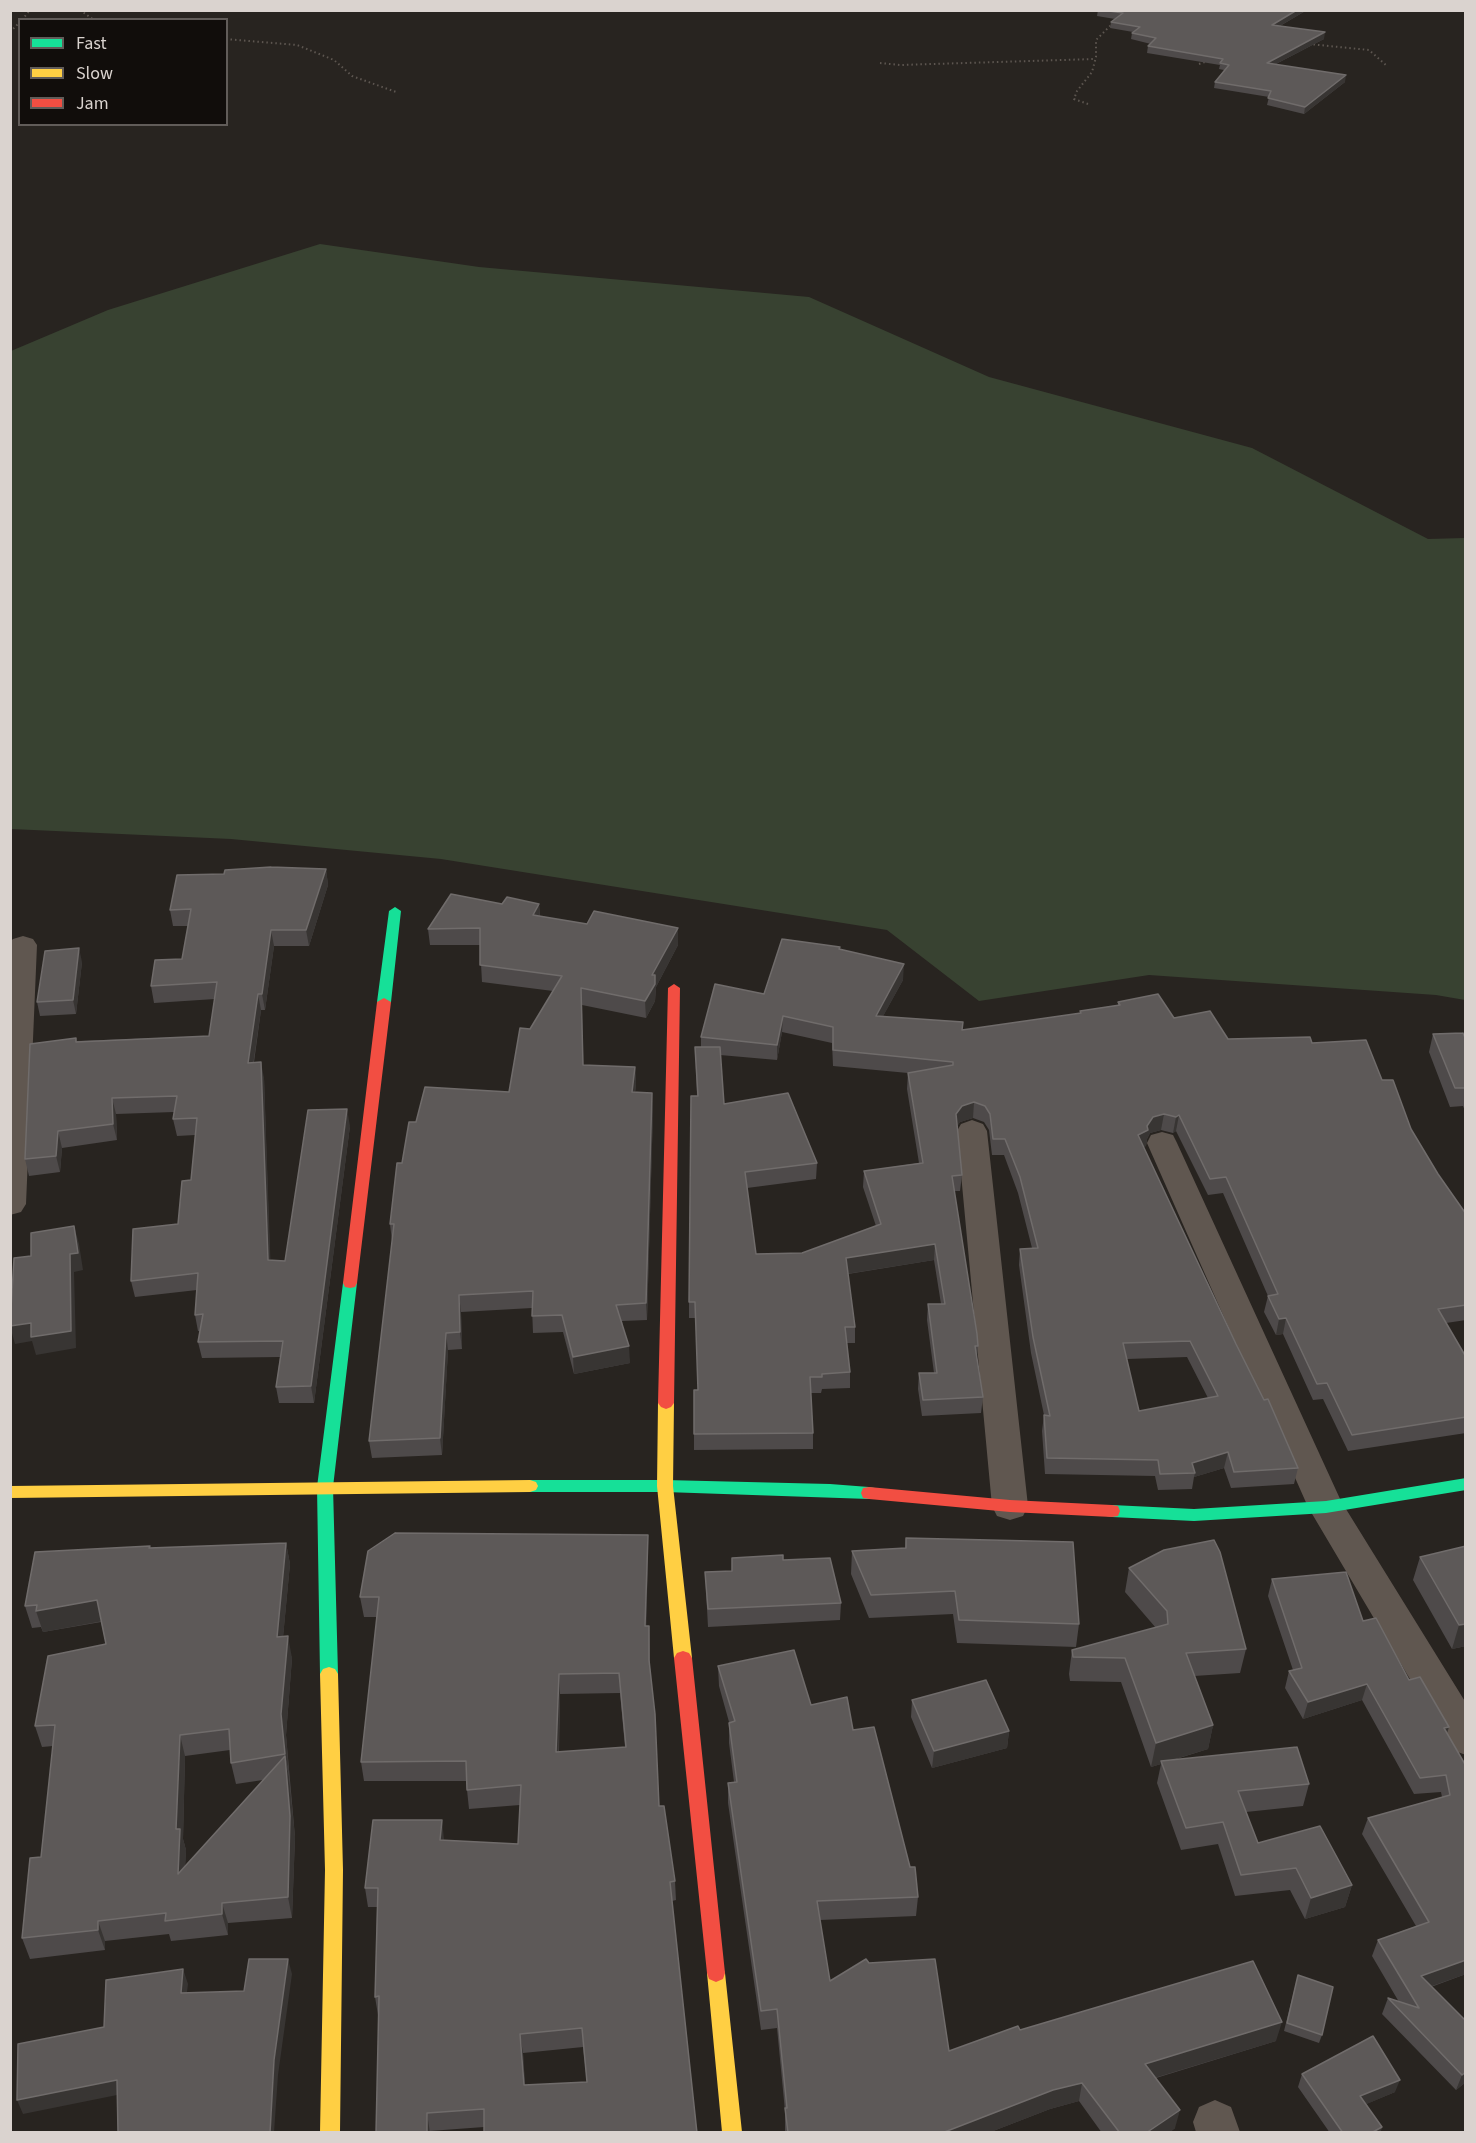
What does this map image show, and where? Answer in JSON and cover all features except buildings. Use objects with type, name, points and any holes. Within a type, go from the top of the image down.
[{"type":"street","points":[[330,2133],[334,1870],[325,1487],[395,911]]},
{"type":"street","points":[[10,1204],[22,945]]},
{"type":"street","points":[[674,988],[664,1486],[732,2133]]},
{"type":"street","points":[[972,1131],[1010,1506]]},
{"type":"street","points":[[1162,1143],[1326,1507],[1466,1737]]},
{"type":"street","points":[[10,1492],[325,1487],[664,1486],[830,1491],[1010,1506],[1194,1515],[1326,1507],[1466,1484]]},
{"type":"path","points":[[914,10],[927,10]]},
{"type":"path","points":[[1088,104],[1074,99],[1077,91],[1092,72],[1096,40],[1119,17]]},
{"type":"path","points":[[228,39],[297,45],[334,60],[352,76],[396,92]]},
{"type":"path","points":[[1300,43],[1369,50],[1387,66]]},
{"type":"path","points":[[1199,64],[1217,58]]},
{"type":"path","points":[[880,63],[900,65],[1095,59]]},
{"type":"green space","points":[[320,244],[479,267],[809,297],[989,377],[1252,448],[1428,539],[1465,538],[1465,1000],[1436,995],[1149,975],[979,1001],[887,930],[441,859],[231,839],[11,829],[11,351],[108,310]]},
{"type":"traffic: fast","points":[[384,1002],[395,911]]},
{"type":"traffic: fast","points":[[329,1674],[325,1487],[350,1283]]},
{"type":"traffic: fast","points":[[1112,1511],[1194,1515],[1326,1507],[1466,1484]]},
{"type":"traffic: fast","points":[[530,1486],[665,1486],[869,1493]]},
{"type":"traffic: slow","points":[[666,1403],[665,1486],[683,1658]]},
{"type":"traffic: slow","points":[[10,1492],[530,1486]]},
{"type":"traffic: slow","points":[[329,1674],[334,1870],[330,2132]]},
{"type":"traffic: slow","points":[[716,1973],[732,2132]]},
{"type":"traffic: jam","points":[[666,1403],[674,988]]},
{"type":"traffic: jam","points":[[350,1283],[384,1002]]},
{"type":"traffic: jam","points":[[869,1493],[1010,1506],[1112,1511]]},
{"type":"traffic: jam","points":[[683,1658],[716,1973]]}]
